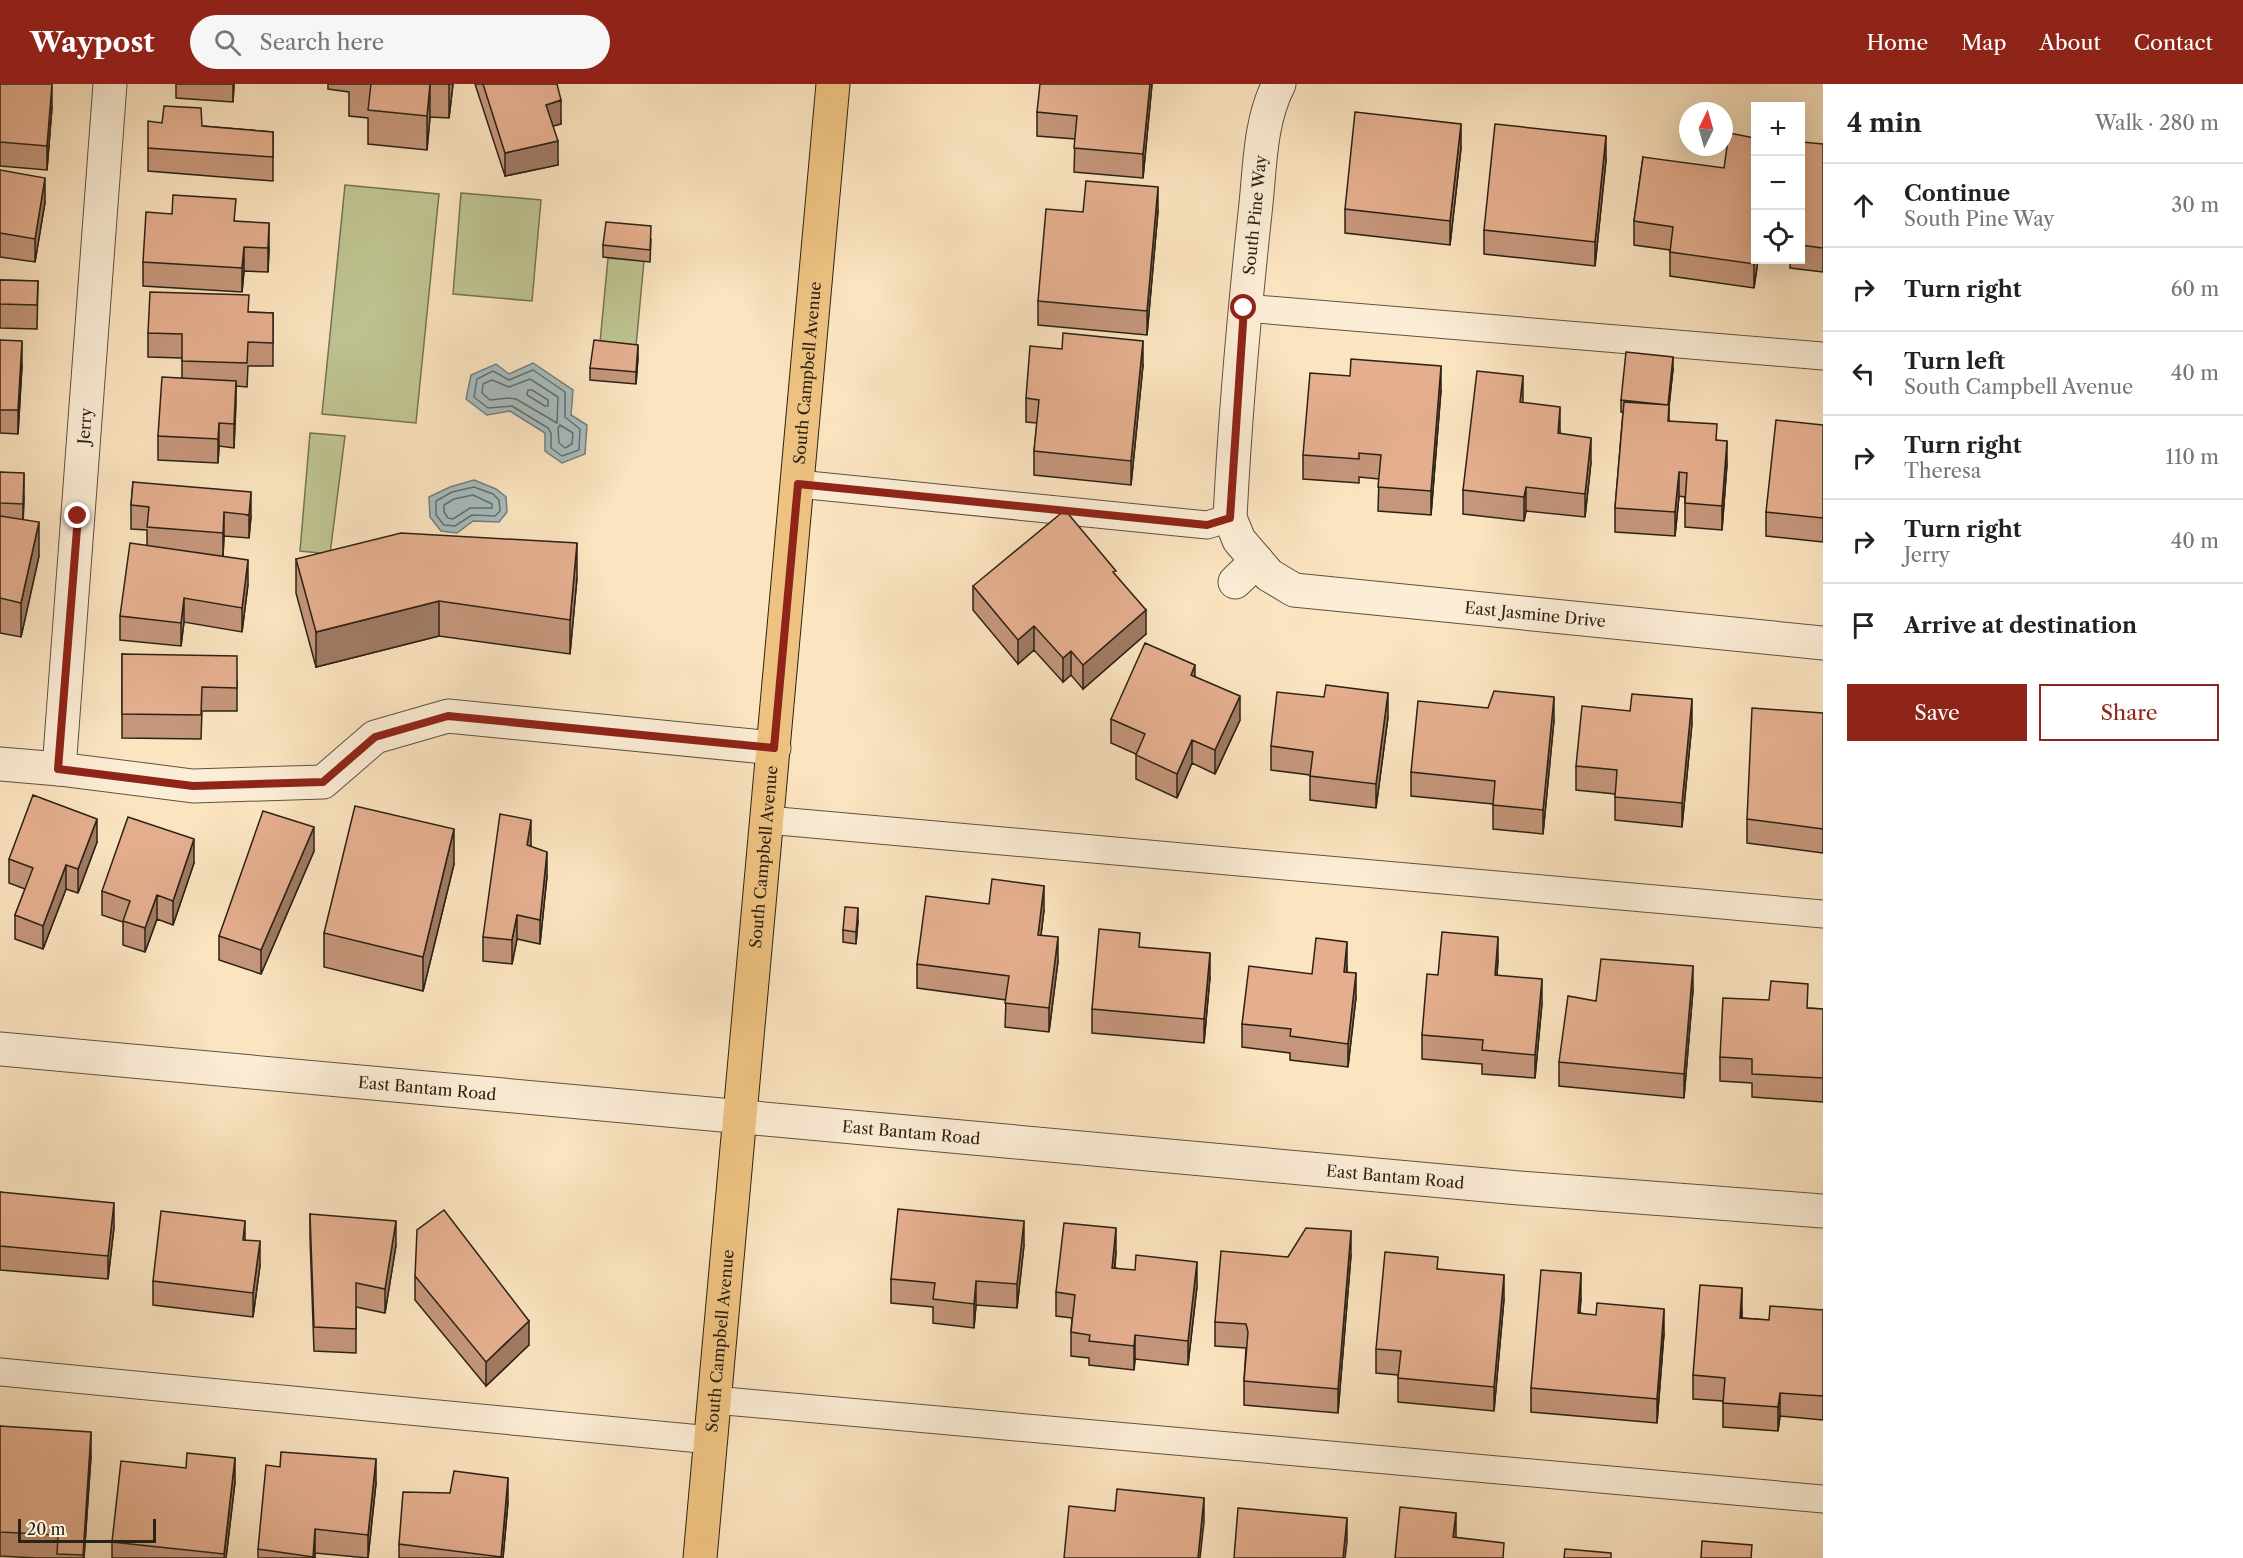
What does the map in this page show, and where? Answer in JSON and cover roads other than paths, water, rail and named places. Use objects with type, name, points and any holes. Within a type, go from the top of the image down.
[{"type":"main road","name":"South Campbell Avenue","points":[[700,1558],[833,84]]},
{"type":"street","name":"Jerry","points":[[58,769],[110,84]]},
{"type":"street","name":"South Pine Way","points":[[1246,572],[1239,540],[1230,518],[1244,308],[1263,144],[1270,100],[1279,84]]},
{"type":"street","name":"East Jasmine Drive","points":[[1246,572],[1269,575],[1294,590],[1823,643]]},
{"type":"street","points":[[0,764],[193,786],[323,782],[375,737],[448,716],[774,748]]},
{"type":"street","name":"East Bantam Road","points":[[0,1049],[1519,1188],[1823,1211]]},
{"type":"lane","points":[[1244,308],[1823,356]]},
{"type":"lane","points":[[798,484],[1207,525],[1230,518]]},
{"type":"lane","points":[[767,820],[1823,915]]},
{"type":"lane","points":[[0,1372],[711,1440]]},
{"type":"lane","points":[[714,1400],[1823,1499]]},
{"type":"water","points":[[533,363],[573,390],[571,415],[587,425],[585,454],[562,463],[545,451],[545,433],[510,411],[487,415],[466,399],[471,375],[496,364],[509,374]]},
{"type":"water","points":[[474,480],[496,489],[506,497],[507,512],[499,522],[473,521],[457,533],[441,531],[430,517],[429,497],[450,487]]}]
